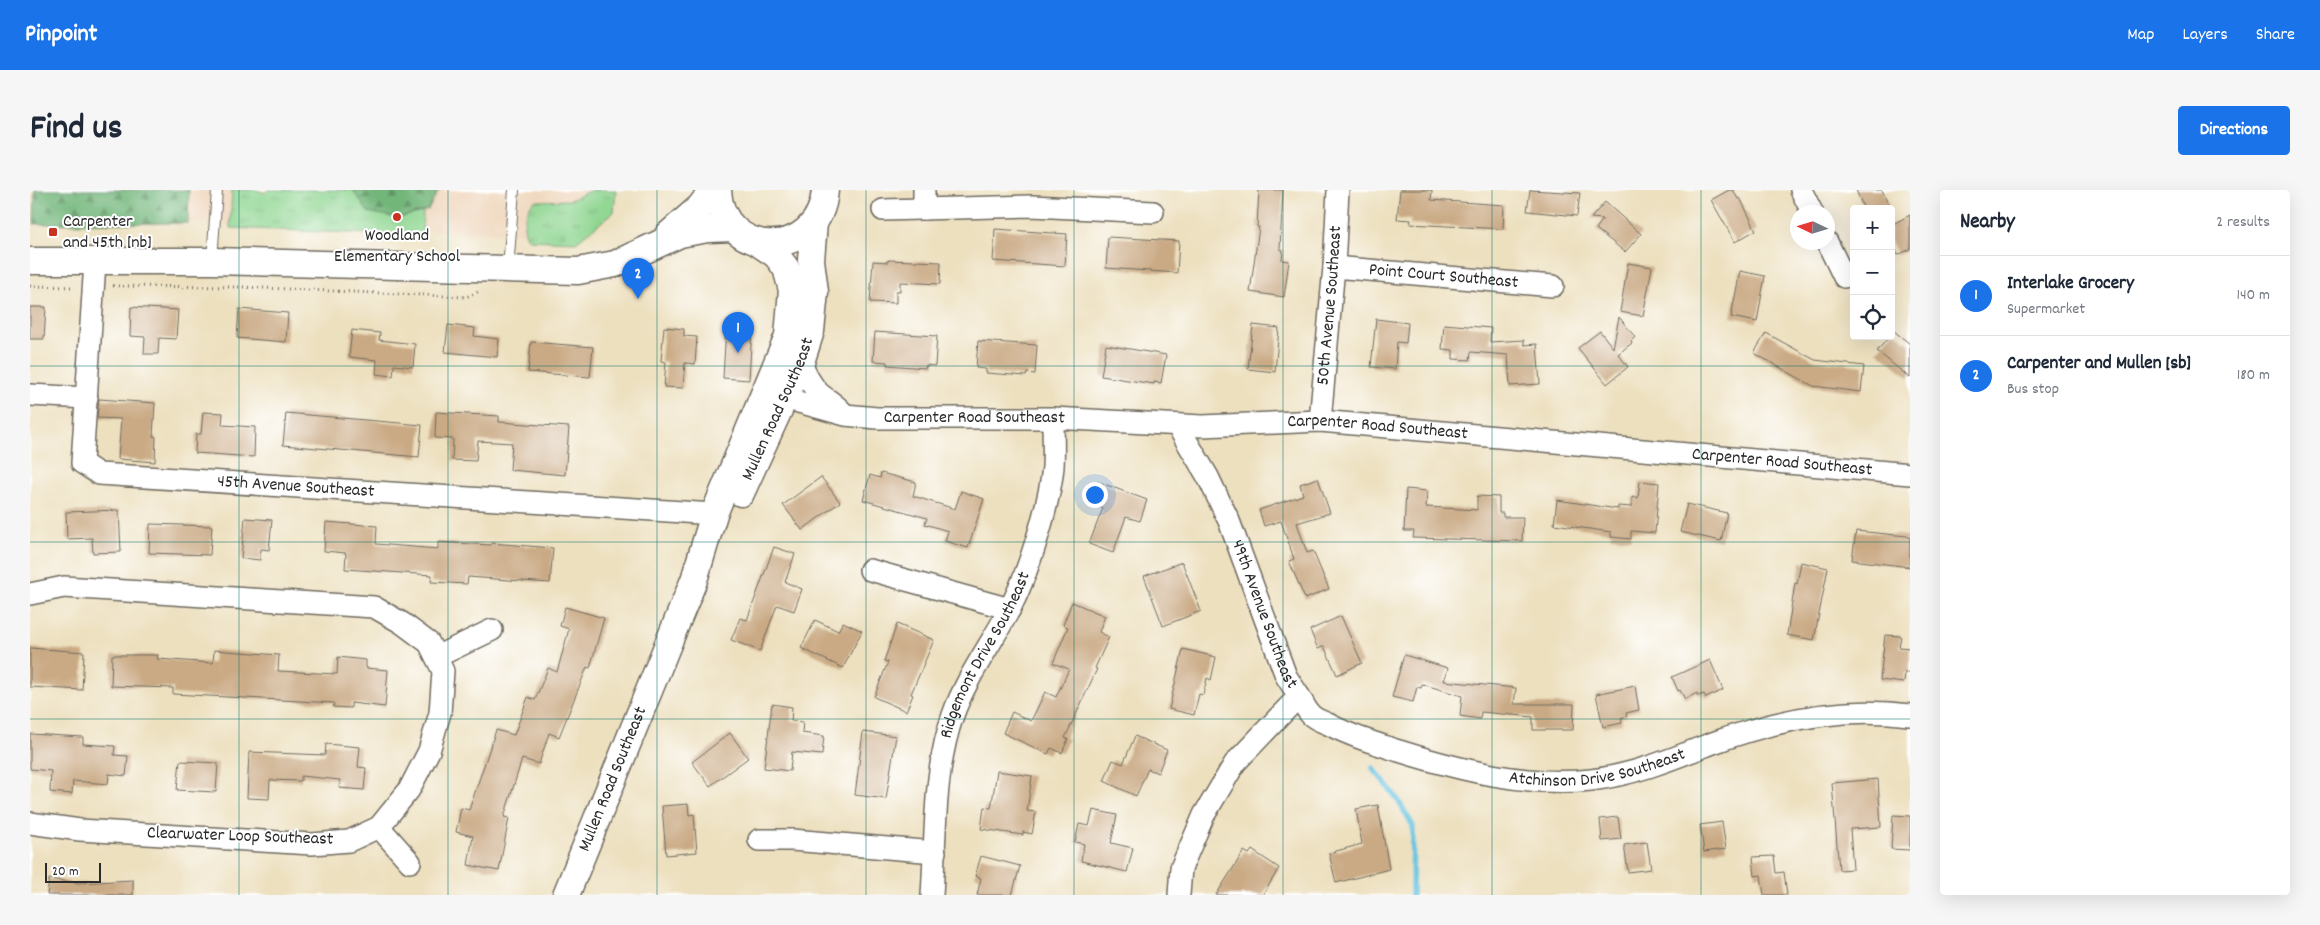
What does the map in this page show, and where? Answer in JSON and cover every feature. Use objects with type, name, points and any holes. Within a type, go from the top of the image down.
[{"type":"street","points":[[657,243],[691,216],[714,190]]},
{"type":"street","points":[[30,261],[212,261],[578,271],[615,264],[680,234],[708,228],[733,228],[720,205],[718,190]]},
{"type":"street","name":"50th Avenue Southeast","points":[[1320,421],[1334,267],[1338,190]]},
{"type":"street","points":[[1801,190],[1808,205]]},
{"type":"street","points":[[884,210],[924,200],[1153,212]]},
{"type":"street","points":[[755,241],[783,243],[800,236],[824,201]]},
{"type":"street","name":"Mullen Road Southeast","points":[[694,580],[723,532],[801,362],[811,331],[814,309],[811,260],[824,201]]},
{"type":"street","name":"Mullen Road Southeast","points":[[566,895],[694,580],[714,514],[788,336],[792,290],[786,268],[776,254],[733,228]]},
{"type":"street","points":[[1831,250],[1844,277]]},
{"type":"street","name":"45th Avenue Southeast","points":[[96,262],[82,463],[99,474],[714,514]]},
{"type":"street","name":"Point Court Southeast","points":[[1334,267],[1553,286]]},
{"type":"street","points":[[784,398],[781,388],[788,336]]},
{"type":"street","points":[[801,362],[803,369],[818,392],[838,405],[845,415]]},
{"type":"street","points":[[30,395],[86,398]]},
{"type":"street","name":"Carpenter Road Southeast","points":[[784,398],[845,415],[877,418],[1053,418],[1202,426],[1320,421],[1910,474]]},
{"type":"street","name":"Ridgemont Drive Southeast","points":[[932,895],[936,808],[943,754],[953,715],[968,683],[1010,610],[1033,552],[1053,468],[1053,418]]},
{"type":"street","name":"49th Avenue Southeast","points":[[1177,425],[1208,477],[1228,520],[1286,676],[1299,696],[1235,763],[1204,815],[1181,868],[1179,895]]},
{"type":"street","points":[[870,570],[1010,610]]},
{"type":"street","name":"Clearwater Loop Southeast","points":[[30,594],[64,586],[374,607],[402,623],[429,643],[443,671],[440,714],[429,751],[409,790],[378,827],[349,841],[312,844],[80,830],[30,823]]},
{"type":"street","points":[[436,657],[492,630]]},
{"type":"street","name":"Atchinson Drive Southeast","points":[[1299,696],[1312,716],[1352,736],[1420,758],[1511,778],[1554,782],[1593,780],[1657,765],[1761,727],[1804,718],[1845,712],[1910,714]]},
{"type":"street","points":[[378,827],[410,862]]},
{"type":"street","points":[[759,840],[792,840],[935,852]]},
{"type":"lane","points":[[212,261],[217,190]]},
{"type":"lane","points":[[508,269],[514,190]]},
{"type":"path","points":[[30,286],[94,288],[115,286],[233,287],[466,297],[478,292]]},
{"type":"shaded area","name":"Woodland Elementary School","points":[[189,190],[616,190],[614,212],[581,236],[188,223]]},
{"type":"green space","points":[[35,190],[189,190],[188,223],[34,224]]},
{"type":"green space","points":[[232,190],[257,190],[265,193],[268,190],[353,190],[368,212],[398,218],[423,212],[422,236],[230,228]]},
{"type":"green space","points":[[353,190],[439,190],[428,210],[398,218],[368,212]]},
{"type":"green space","points":[[592,190],[616,190],[614,212],[576,242],[529,240],[524,230],[524,225],[528,209],[534,201],[570,200]]},
{"type":"building","points":[[1259,190],[1283,190],[1280,249],[1283,250],[1282,260],[1289,261],[1284,297],[1250,292],[1259,227],[1257,227]]},
{"type":"building","points":[[1400,190],[1432,190],[1431,200],[1504,205],[1503,229],[1410,224],[1411,220],[1397,219]]},
{"type":"building","points":[[1530,190],[1580,193],[1577,216],[1527,211]]},
{"type":"building","points":[[1729,190],[1733,190],[1738,199],[1740,198],[1756,230],[1735,242],[1711,200]]},
{"type":"building","points":[[1856,190],[1882,190],[1889,205],[1862,205]]},
{"type":"building","points":[[1605,202],[1641,234],[1625,252],[1596,229],[1603,219],[1591,218]]},
{"type":"building","points":[[1910,215],[1910,249],[1898,255],[1895,249],[1895,223]]},
{"type":"building","points":[[995,229],[1067,234],[1065,266],[993,261]]},
{"type":"building","points":[[1108,237],[1179,241],[1177,273],[1106,268]]},
{"type":"building","points":[[888,260],[941,262],[940,284],[900,282],[900,291],[896,291],[896,303],[870,302],[873,261],[888,262]]},
{"type":"building","points":[[1628,263],[1652,267],[1643,316],[1620,312]]},
{"type":"building","points":[[1740,271],[1765,276],[1757,322],[1731,317]]},
{"type":"building","points":[[30,307],[46,307],[44,339],[30,339]]},
{"type":"building","points":[[131,307],[178,310],[176,339],[159,338],[158,354],[144,354],[145,337],[130,336]]},
{"type":"building","points":[[239,309],[288,313],[286,342],[237,338]]},
{"type":"building","points":[[1619,317],[1635,337],[1631,341],[1632,343],[1618,354],[1628,367],[1607,384],[1578,348],[1600,331],[1613,348]]},
{"type":"building","points":[[1376,319],[1408,323],[1406,343],[1397,342],[1395,369],[1371,367]]},
{"type":"building","points":[[1444,324],[1491,328],[1490,342],[1524,340],[1524,345],[1537,344],[1540,384],[1510,386],[1508,355],[1471,352],[1470,360],[1453,359],[1453,350],[1442,349]]},
{"type":"building","points":[[448,325],[475,328],[474,336],[499,339],[497,357],[445,352]]},
{"type":"building","points":[[1253,325],[1279,328],[1275,372],[1248,369]]},
{"type":"building","points":[[664,327],[684,329],[684,336],[697,337],[695,364],[685,363],[683,388],[664,387],[666,362],[661,361]]},
{"type":"building","points":[[726,327],[752,328],[749,380],[723,378]]},
{"type":"building","points":[[352,330],[380,333],[379,340],[415,344],[413,367],[394,365],[393,376],[376,374],[377,360],[349,357]]},
{"type":"building","points":[[875,332],[937,336],[935,366],[926,365],[926,368],[887,365],[887,362],[873,361]]},
{"type":"building","points":[[1895,332],[1910,344],[1910,378],[1877,351],[1886,340],[1895,340]]},
{"type":"building","points":[[1766,333],[1815,360],[1864,366],[1861,392],[1813,386],[1754,353]]},
{"type":"building","points":[[978,341],[1037,345],[1035,374],[1027,373],[1026,376],[986,373],[986,369],[976,368]]},
{"type":"building","points":[[531,342],[593,347],[590,377],[528,372]]},
{"type":"building","points":[[1106,345],[1166,355],[1161,383],[1154,382],[1154,384],[1101,376]]},
{"type":"building","points":[[99,399],[155,403],[153,436],[156,437],[155,462],[118,459],[121,419],[97,418]]},
{"type":"building","points":[[203,412],[223,413],[222,425],[255,427],[254,457],[195,453],[196,434],[201,434]]},
{"type":"building","points":[[436,412],[499,416],[499,422],[569,427],[565,475],[510,470],[512,443],[478,441],[476,461],[452,460],[453,439],[435,438]]},
{"type":"building","points":[[286,413],[422,425],[419,457],[283,445]]},
{"type":"building","points":[[881,473],[916,482],[913,496],[955,509],[961,491],[984,499],[968,548],[945,541],[948,531],[925,524],[927,518],[863,500],[870,475],[880,478]]},
{"type":"building","points":[[821,477],[840,502],[802,530],[783,505]]},
{"type":"building","points":[[1318,478],[1330,513],[1297,523],[1307,553],[1313,551],[1329,589],[1305,599],[1289,561],[1294,559],[1281,521],[1264,526],[1259,510],[1303,495],[1300,484]]},
{"type":"building","points":[[1096,481],[1147,500],[1140,521],[1126,517],[1113,553],[1089,544],[1103,508],[1088,502]]},
{"type":"building","points":[[1640,481],[1659,483],[1655,533],[1631,531],[1631,539],[1611,537],[1611,532],[1554,524],[1557,500],[1618,509],[1618,506],[1632,507],[1632,497],[1638,498]]},
{"type":"building","points":[[1406,489],[1427,491],[1426,507],[1477,510],[1477,496],[1499,497],[1499,513],[1503,513],[1503,517],[1523,517],[1522,541],[1413,538],[1414,531],[1404,531]]},
{"type":"building","points":[[1687,504],[1727,513],[1721,541],[1680,532]]},
{"type":"building","points":[[119,510],[121,552],[93,553],[92,538],[67,539],[66,512]]},
{"type":"building","points":[[245,518],[272,520],[269,550],[261,549],[260,560],[241,558]]},
{"type":"building","points":[[326,522],[377,526],[376,544],[438,549],[438,542],[491,545],[491,543],[553,548],[550,583],[468,577],[467,584],[431,582],[432,575],[345,569],[346,553],[324,551]]},
{"type":"building","points":[[150,524],[212,526],[210,555],[149,553]]},
{"type":"building","points":[[1856,531],[1907,536],[1910,538],[1910,567],[1852,560]]},
{"type":"building","points":[[774,547],[795,554],[785,582],[802,589],[794,611],[777,605],[760,651],[731,640],[740,618],[747,620]]},
{"type":"building","points":[[1182,562],[1201,611],[1163,626],[1144,576]]},
{"type":"building","points":[[1801,562],[1828,568],[1814,640],[1787,635],[1795,583],[1797,584]]},
{"type":"building","points":[[1072,602],[1105,616],[1099,632],[1109,637],[1095,668],[1097,669],[1065,738],[1068,739],[1062,753],[1051,748],[1048,754],[1003,733],[1012,712],[1031,721],[1045,692],[1056,697],[1069,669],[1053,663],[1068,627],[1063,625]]},
{"type":"building","points":[[565,607],[604,618],[590,668],[587,667],[559,737],[549,733],[539,764],[522,759],[504,817],[509,818],[499,871],[468,865],[473,836],[456,832],[461,808],[469,810],[496,730],[514,735],[528,697],[535,700],[548,668],[557,672],[569,629],[560,626]]},
{"type":"building","points":[[1341,616],[1362,663],[1337,675],[1324,646],[1318,649],[1310,630]]},
{"type":"building","points":[[815,620],[838,631],[843,622],[862,631],[843,668],[801,648]]},
{"type":"building","points":[[897,624],[934,640],[911,694],[913,695],[906,711],[874,697],[888,662],[884,661]]},
{"type":"building","points":[[1885,635],[1901,636],[1899,647],[1910,648],[1910,673],[1905,672],[1904,683],[1880,680]]},
{"type":"building","points":[[30,648],[84,652],[82,690],[30,687]]},
{"type":"building","points":[[1183,649],[1216,657],[1211,680],[1207,678],[1203,695],[1199,694],[1194,715],[1169,709]]},
{"type":"building","points":[[214,650],[279,655],[278,671],[337,674],[338,657],[366,660],[366,668],[388,670],[385,707],[351,703],[351,708],[333,707],[334,703],[173,694],[173,688],[111,686],[112,655],[158,655],[157,659],[213,663]]},
{"type":"building","points":[[1404,655],[1448,668],[1444,681],[1516,688],[1514,704],[1574,704],[1573,730],[1533,730],[1533,717],[1481,712],[1480,719],[1460,716],[1462,696],[1422,684],[1421,688],[1417,687],[1413,702],[1392,697]]},
{"type":"building","points":[[1710,660],[1723,690],[1706,698],[1704,694],[1698,696],[1697,693],[1685,699],[1680,690],[1678,691],[1672,677]]},
{"type":"building","points":[[1635,686],[1639,710],[1626,713],[1627,716],[1621,718],[1622,723],[1603,727],[1596,694]]},
{"type":"building","points":[[772,704],[792,707],[791,721],[803,722],[802,733],[824,736],[822,755],[792,752],[790,771],[764,768]]},
{"type":"building","points":[[863,732],[896,736],[886,799],[855,795]]},
{"type":"building","points":[[730,733],[748,758],[710,786],[692,762]]},
{"type":"building","points":[[30,734],[83,737],[83,744],[115,746],[114,755],[128,756],[126,776],[109,774],[108,784],[73,781],[72,794],[50,792],[51,771],[30,769]]},
{"type":"building","points":[[1135,736],[1167,750],[1158,773],[1148,769],[1136,796],[1104,781],[1113,760],[1123,764]]},
{"type":"building","points":[[326,744],[360,747],[358,767],[366,768],[364,790],[339,788],[340,780],[301,776],[301,781],[270,780],[269,799],[247,798],[249,752],[325,755]]},
{"type":"building","points":[[180,761],[218,763],[216,792],[177,790]]},
{"type":"building","points":[[997,771],[1032,776],[1027,811],[1036,812],[1032,834],[1023,832],[1023,835],[981,829],[984,807],[991,808]]},
{"type":"building","points":[[1878,779],[1881,827],[1850,829],[1853,869],[1839,870],[1832,783]]},
{"type":"building","points":[[688,804],[689,815],[694,814],[697,852],[666,855],[662,806]]},
{"type":"building","points":[[1378,805],[1389,869],[1336,883],[1329,853],[1362,844],[1356,809]]},
{"type":"building","points":[[1093,810],[1117,815],[1111,843],[1133,848],[1127,872],[1081,861],[1084,844],[1075,842],[1079,824],[1089,826]]},
{"type":"building","points":[[1893,815],[1910,816],[1910,850],[1891,849]]},
{"type":"building","points":[[1618,817],[1621,839],[1602,841],[1600,819]]},
{"type":"building","points":[[1722,822],[1726,849],[1704,852],[1700,825]]},
{"type":"building","points":[[1647,842],[1651,869],[1628,872],[1624,845]]},
{"type":"building","points":[[1252,850],[1279,868],[1263,895],[1216,895],[1244,851],[1249,854]]},
{"type":"building","points":[[981,856],[1020,866],[1012,895],[977,895],[981,878],[975,876]]},
{"type":"building","points":[[1774,856],[1776,873],[1784,872],[1787,895],[1764,895],[1761,875],[1755,876],[1753,857]]},
{"type":"building","points":[[49,879],[78,883],[133,880],[133,895],[47,895]]},
{"type":"waterway","points":[[1373,768],[1396,797],[1413,826],[1412,895]]},
{"type":"place","name":"Woodland Elementary School","points":[[397,217]]},
{"type":"place","name":"Carpenter and 45th [nb]","points":[[53,232]]},
{"type":"place","name":"Carpenter and Mullen [sb]","points":[[638,299]]},
{"type":"place","name":"Interlake Grocery","points":[[738,353]]}]
